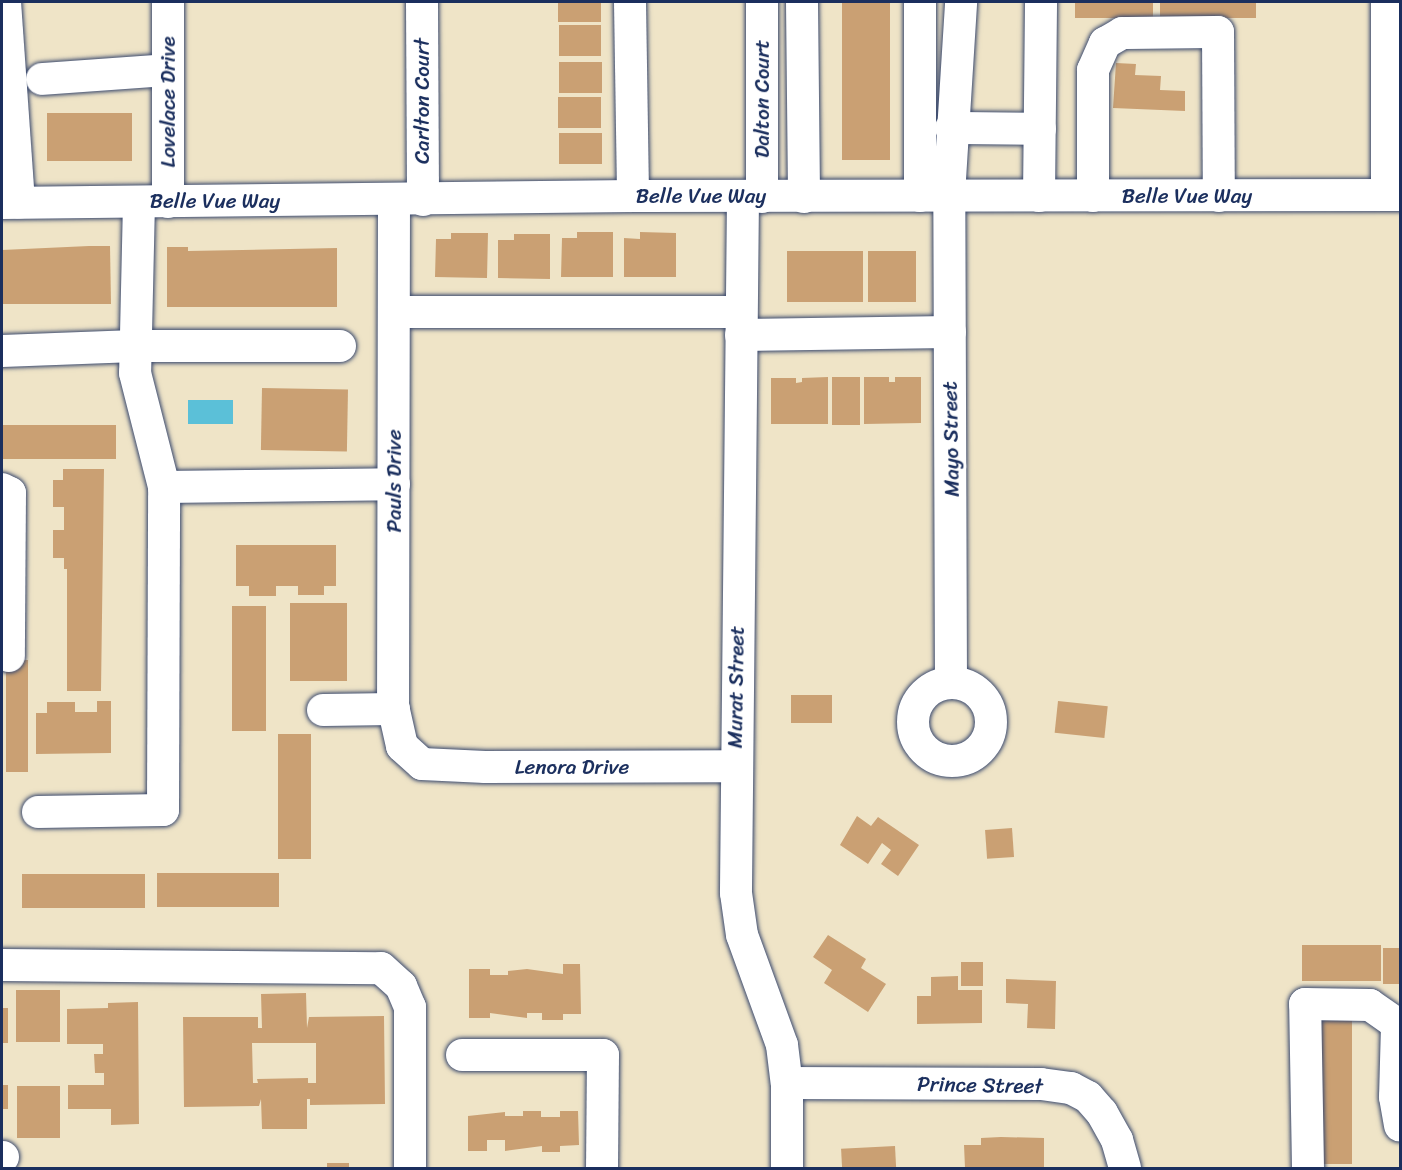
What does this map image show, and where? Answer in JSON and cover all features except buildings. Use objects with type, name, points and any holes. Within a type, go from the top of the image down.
[{"type":"street","points":[[5,2],[10,203]]},
{"type":"street","name":"Lovelace Drive","points":[[38,812],[163,810],[164,487],[135,373],[135,346],[168,70],[168,2]]},
{"type":"street","name":"Carlton Court","points":[[408,200],[422,2]]},
{"type":"street","points":[[630,2],[633,196]]},
{"type":"street","name":"Dalton Court","points":[[752,197],[762,2]]},
{"type":"street","points":[[802,2],[804,197]]},
{"type":"street","points":[[920,2],[934,196]]},
{"type":"street","points":[[934,196],[951,128],[962,2]]},
{"type":"street","points":[[1039,196],[1041,2]]},
{"type":"street","points":[[1387,2],[1394,195]]},
{"type":"street","points":[[1094,196],[1093,70],[1105,43],[1122,33],[1218,32],[1219,196]]},
{"type":"street","points":[[42,79],[168,70]]},
{"type":"street","points":[[951,128],[1040,129]]},
{"type":"street","name":"Belle Vue Way","points":[[10,203],[633,196],[1394,195]]},
{"type":"street","name":"Mayo Street","points":[[934,196],[950,332],[951,683]]},
{"type":"street","name":"Murat Street","points":[[752,197],[741,324],[735,766],[736,893],[742,935],[782,1045],[787,1083],[787,1168]]},
{"type":"street","name":"Pauls Drive","points":[[408,200],[394,312],[394,709],[396,732],[410,757]]},
{"type":"street","points":[[394,312],[950,332]]},
{"type":"street","points":[[2,351],[135,346],[339,346]]},
{"type":"street","points":[[164,487],[394,484]]},
{"type":"street","points":[[2,489],[10,493],[9,656]]},
{"type":"street","points":[[323,710],[394,709]]},
{"type":"street","name":"Lenora Drive","points":[[410,757],[422,764],[485,767],[735,766]]},
{"type":"street","points":[[2,965],[381,968],[401,986],[410,1006],[410,1168]]},
{"type":"street","points":[[1308,1168],[1305,1004],[1370,1005],[1399,1026],[1395,1097],[1401,1126]]},
{"type":"street","points":[[462,1055],[603,1055],[602,1168]]},
{"type":"street","name":"Prince Street","points":[[787,1083],[1041,1084],[1071,1088],[1088,1097],[1102,1113],[1117,1140],[1125,1168]]},
{"type":"water","points":[[188,400],[233,400],[233,424],[188,424]]}]
